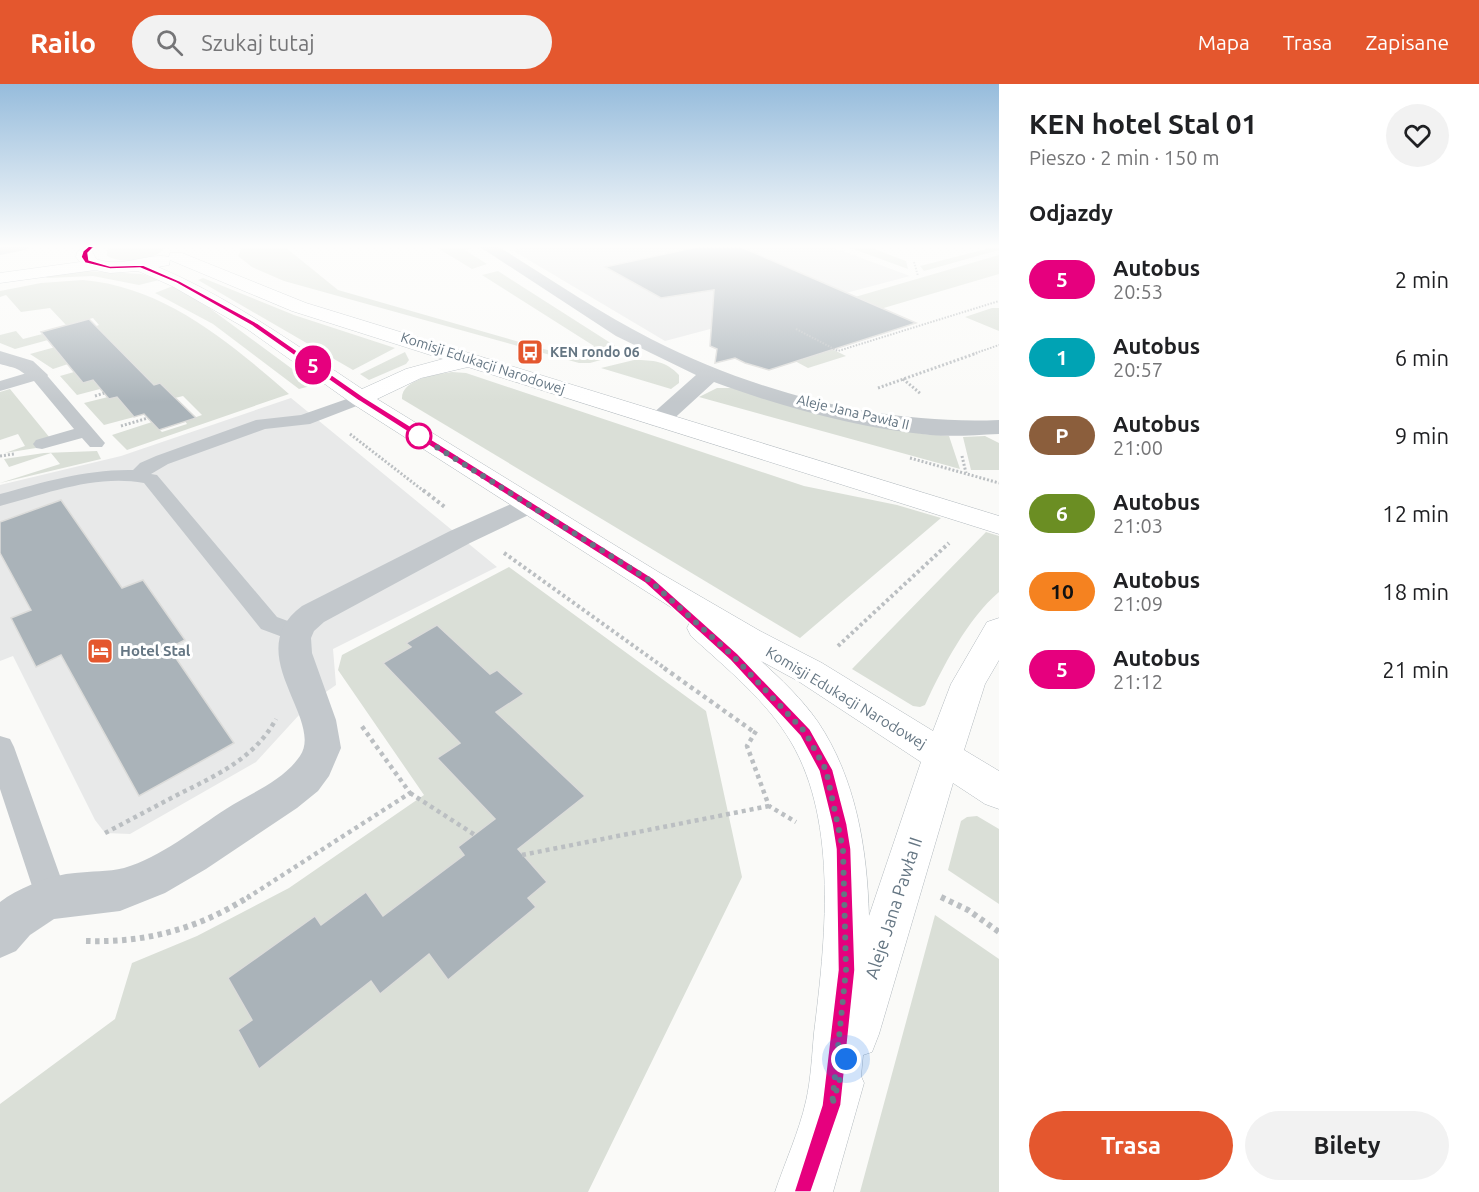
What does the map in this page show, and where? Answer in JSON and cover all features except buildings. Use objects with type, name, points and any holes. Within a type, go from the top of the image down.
[{"type":"street","name":"Komisji Edukacji Narodowej","points":[[208,299],[254,325],[361,399],[527,505],[748,639],[810,672],[999,792]]},
{"type":"street","name":"Komisji Edukacji Narodowej","points":[[283,299],[299,307],[880,489],[990,501]]},
{"type":"street","points":[[571,299],[643,343],[711,373],[658,420]]},
{"type":"street","points":[[0,357],[26,365],[37,375]]},
{"type":"street","points":[[361,399],[412,373],[437,365],[472,360]]},
{"type":"street","name":"Aleje Jana Pawła II","points":[[711,373],[839,411],[918,426],[964,429],[999,427]]},
{"type":"street","points":[[990,501],[999,525]]},
{"type":"street","points":[[0,935],[25,911],[52,898],[100,893],[141,883],[158,875],[298,786],[318,761],[323,747],[298,649],[299,626],[313,614],[527,505]]},
{"type":"street","points":[[649,580],[734,657],[768,719],[805,732],[826,770],[843,849],[846,970],[832,1105]]},
{"type":"street","name":"Aleje Jana Pawła II","points":[[804,1192],[942,757],[968,684],[999,630]]},
{"type":"lane","points":[[0,386],[37,375],[91,437],[42,444]]},
{"type":"lane","points":[[137,476],[147,467],[162,460],[262,424],[304,420],[361,399]]},
{"type":"lane","points":[[0,500],[89,478],[137,476],[150,479],[268,623],[298,649]]},
{"type":"lane","points":[[0,747],[52,898]]},
{"type":"path","points":[[796,329],[838,351],[999,303]]},
{"type":"path","points":[[872,390],[999,345]]},
{"type":"path","points":[[114,429],[147,418]]},
{"type":"path","points":[[342,428],[474,531],[768,719],[747,746]]},
{"type":"path","points":[[810,672],[990,501]]},
{"type":"path","points":[[105,833],[228,769],[251,752],[268,734],[278,714],[280,688],[277,676],[298,649]]},
{"type":"path","points":[[410,793],[474,835]]},
{"type":"path","points":[[522,855],[770,806]]},
{"type":"path","points":[[945,899],[968,910],[999,932]]},
{"type":"shaded area","points":[[9,299],[154,299],[194,320],[219,337],[289,394],[127,450],[112,435],[152,422],[162,432],[187,424],[185,421],[202,415],[183,396],[175,398],[154,385],[135,366],[128,368],[94,327],[99,325],[93,318],[66,325],[50,308],[21,312]]},
{"type":"shaded area","points":[[166,299],[194,299],[314,385],[299,389],[213,324]]},
{"type":"shaded area","points":[[230,299],[254,299],[294,315],[395,348],[353,370]]},
{"type":"shaded area","points":[[348,299],[368,299],[565,355],[594,346],[519,299],[541,299],[620,349],[622,354],[590,363],[579,363]]},
{"type":"shaded area","points":[[594,299],[824,299],[665,341]]},
{"type":"shaded area","points":[[849,299],[915,299],[809,330],[807,311]]},
{"type":"shaded area","points":[[999,308],[999,331],[965,317]]},
{"type":"shaded area","points":[[737,330],[794,330],[846,356],[808,368]]},
{"type":"shaded area","points":[[16,331],[23,339],[54,331],[59,337],[15,349],[0,343],[0,335]]},
{"type":"shaded area","points":[[59,346],[68,364],[53,369],[30,354]]},
{"type":"shaded area","points":[[405,352],[409,360],[406,364],[369,380],[360,374]]},
{"type":"shaded area","points":[[634,360],[664,364],[679,375],[679,383],[671,389],[601,368]]},
{"type":"shaded area","points":[[74,372],[93,380],[100,389],[77,395],[60,376]]},
{"type":"shaded area","points":[[452,372],[466,373],[804,486],[897,505],[941,518],[800,638],[402,399],[403,392],[413,382],[429,376]]},
{"type":"shaded area","points":[[717,388],[732,388],[923,434],[949,436],[960,469],[699,397]]},
{"type":"shaded area","points":[[10,389],[50,438],[34,443],[36,448],[5,453],[25,446],[18,434],[0,440],[0,392]]},
{"type":"shaded area","points":[[108,397],[110,399],[117,397],[134,417],[104,425],[84,403]]},
{"type":"shaded area","points":[[291,398],[497,567],[333,649],[336,685],[310,703],[256,762],[130,834],[105,833],[95,820],[13,656],[0,661],[0,485],[121,456]]},
{"type":"shaded area","points":[[985,436],[999,443],[999,470],[971,470],[963,437]]},
{"type":"shaded area","points":[[97,451],[101,459],[0,483],[60,464],[51,453],[9,467],[4,459],[44,453]]},
{"type":"shaded area","points":[[986,532],[999,536],[999,592],[966,629],[939,675],[925,705],[913,706],[852,669]]},
{"type":"shaded area","points":[[509,567],[706,711],[742,877],[588,1192],[0,1192],[0,1104],[115,1019],[132,963],[197,936],[289,888],[424,795],[338,670],[342,655]]},
{"type":"shaded area","points":[[977,816],[999,829],[999,904],[948,870],[961,821],[967,817]]},
{"type":"shaded area","points":[[935,915],[999,959],[999,1192],[860,1192]]},
{"type":"bus line","name":"5","points":[[208,299],[254,325],[361,399],[649,580],[734,657],[782,705],[805,732],[826,770],[839,824],[843,849],[846,970],[832,1105],[804,1192]]},
{"type":"place","name":"KEN rondo 06","points":[[530,352]]},
{"type":"place","name":"Hotel Stal","points":[[100,651]]},
{"type":"route","points":[[419,436],[649,580],[734,657],[782,705],[805,732],[826,770],[843,849],[846,970],[832,1105],[846,1059]]}]
